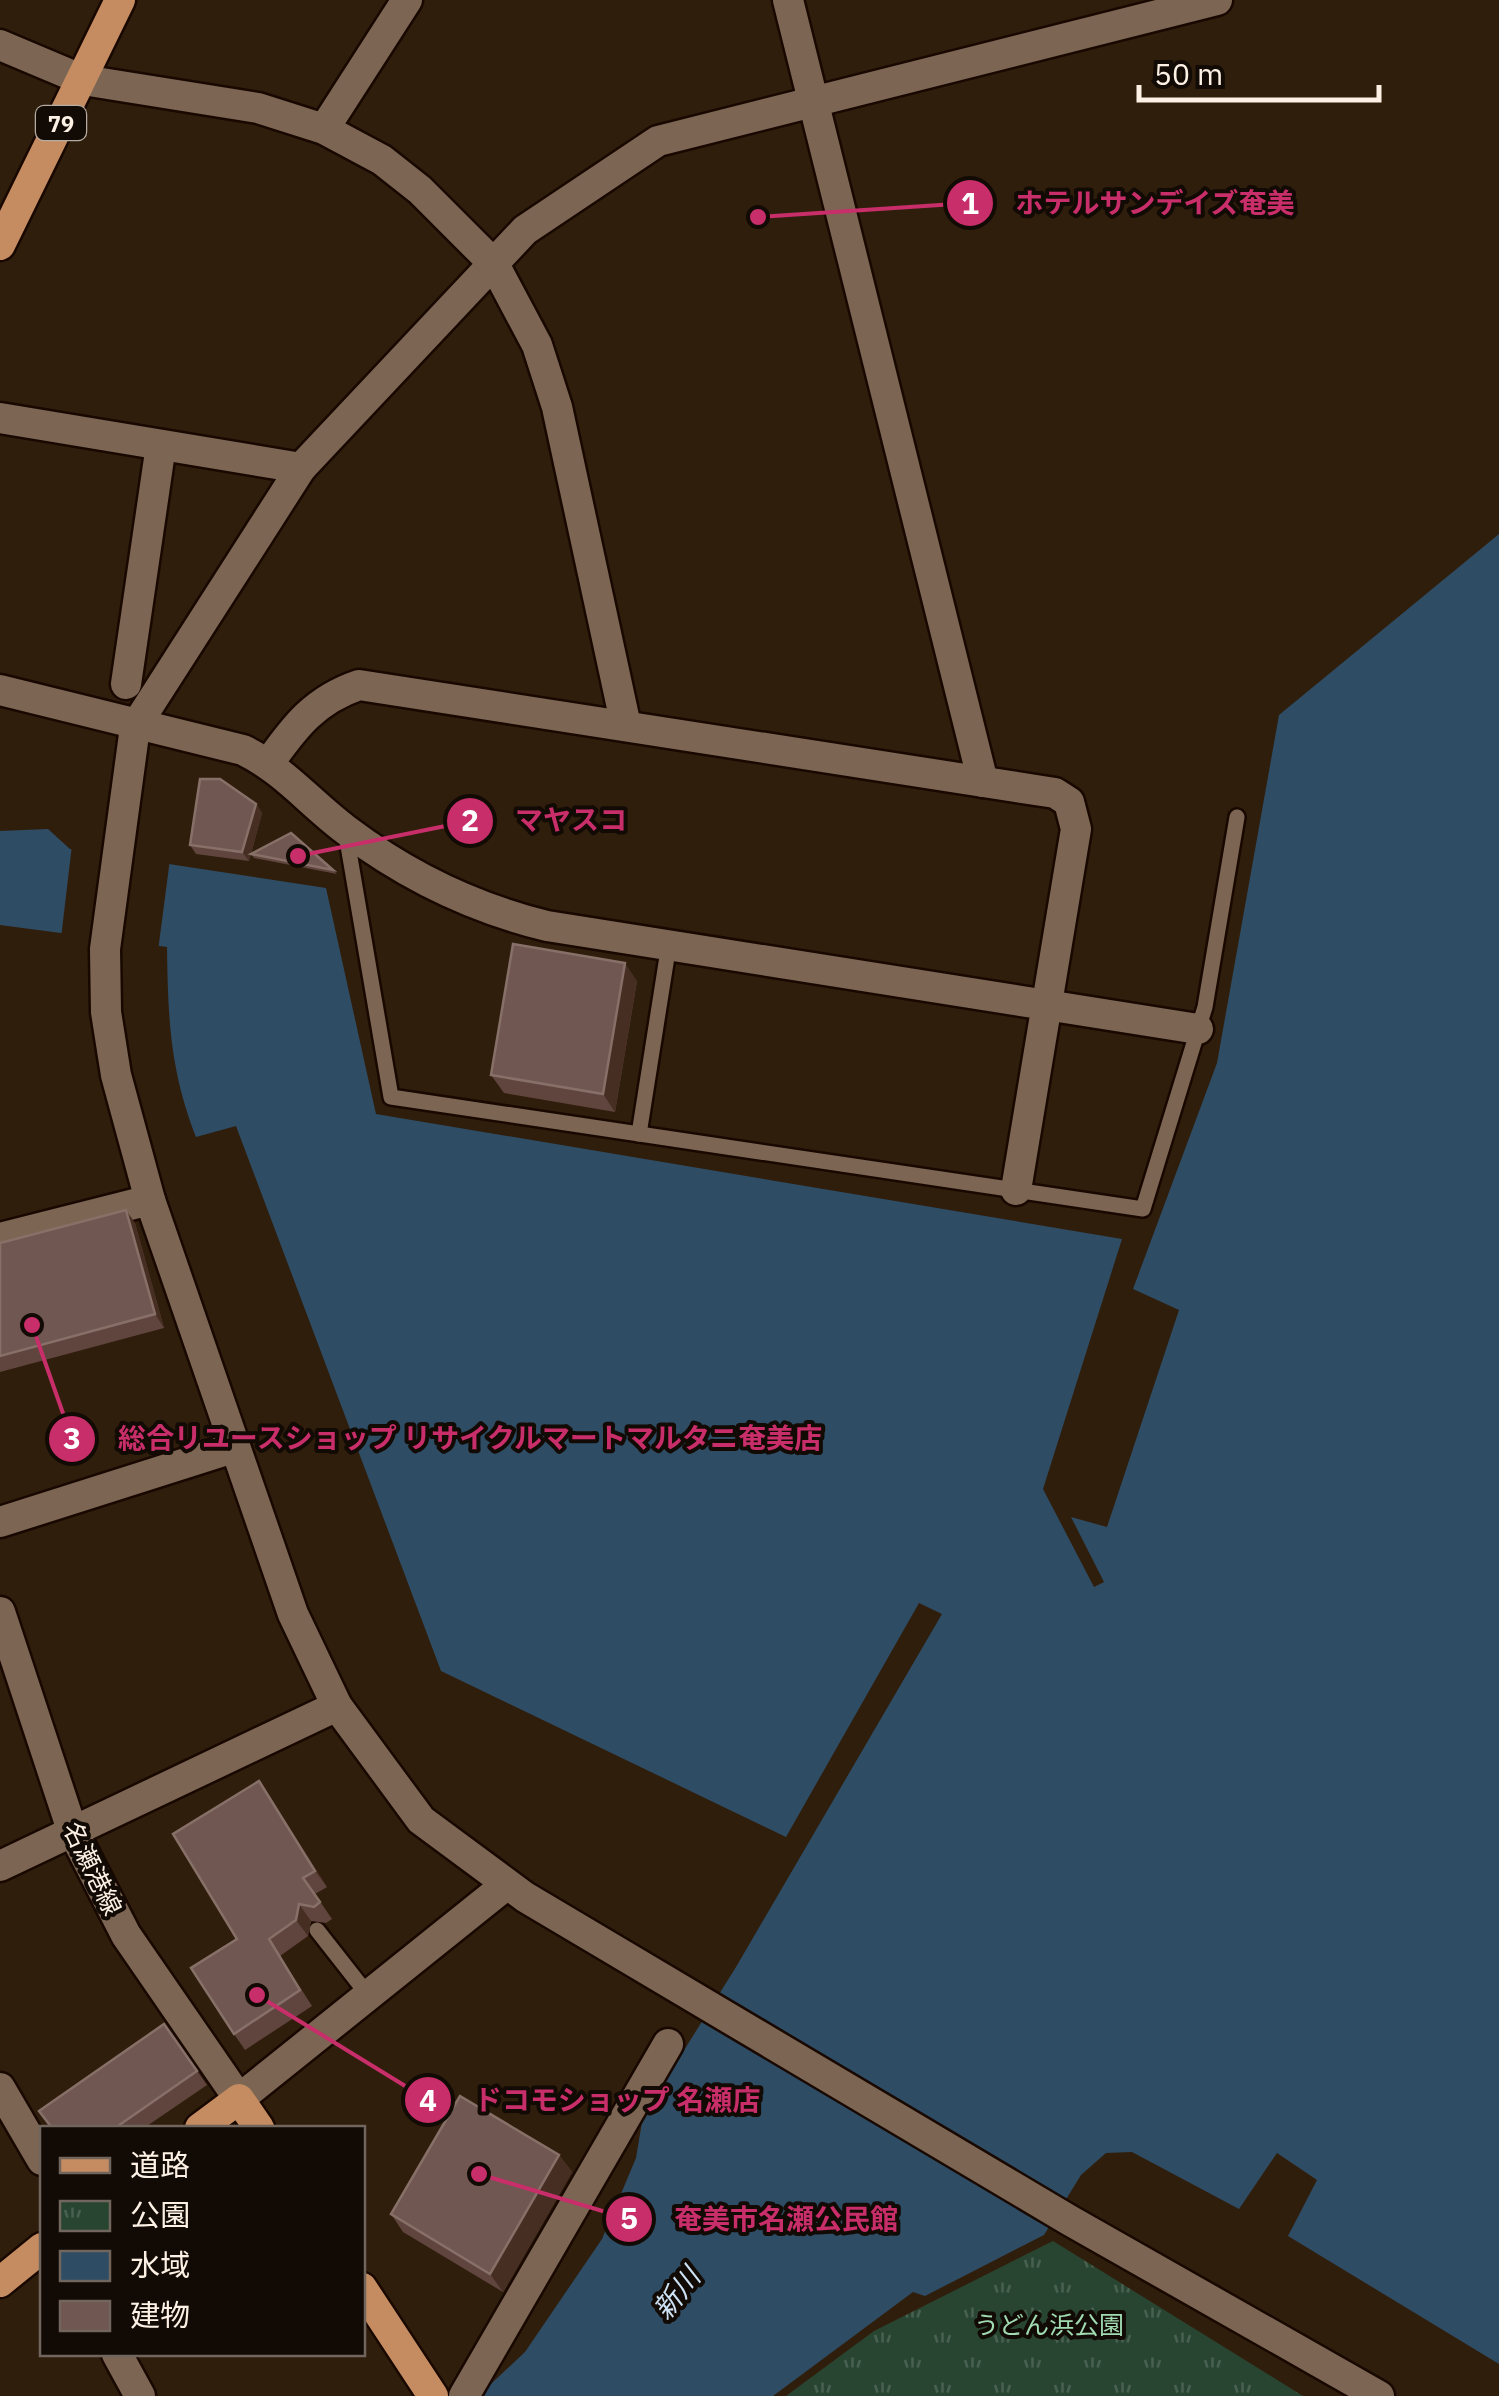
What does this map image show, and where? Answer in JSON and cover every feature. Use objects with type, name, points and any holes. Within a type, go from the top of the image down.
[{"type":"main road","name":"79","points":[[0,245],[120,0]]},
{"type":"main road","points":[[203,2126],[239,2098],[258,2126]]},
{"type":"main road","points":[[0,2282],[40,2250]]},
{"type":"main road","points":[[365,2293],[433,2396]]},
{"type":"street","points":[[324,129],[407,0]]},
{"type":"street","points":[[788,0],[984,782]]},
{"type":"street","points":[[1216,0],[658,141],[525,230],[301,468],[135,726],[105,949],[106,1012],[116,1075],[150,1200],[293,1614],[337,1706],[421,1820],[506,1885],[703,2004],[1069,2220],[1379,2396]]},
{"type":"street","points":[[0,45],[83,80],[258,108],[324,129],[382,160],[420,190],[494,264],[536,345],[557,407],[626,726]]},
{"type":"street","points":[[0,418],[301,468]]},
{"type":"street","points":[[126,684],[161,445]]},
{"type":"street","points":[[269,763],[300,718],[332,694],[358,685],[1055,793],[1069,802],[1075,815],[1016,1190]]},
{"type":"street","points":[[0,690],[135,726],[212,740],[269,763],[345,830],[442,891],[494,913],[1198,1029]]},
{"type":"street","points":[[0,1238],[150,1200]]},
{"type":"street","points":[[0,1522],[234,1448]]},
{"type":"street","name":"名瀬港線","points":[[0,1612],[72,1830],[126,1935],[239,2098]]},
{"type":"street","points":[[0,1866],[337,1706]]},
{"type":"street","points":[[239,2098],[506,1885]]},
{"type":"street","points":[[464,2396],[668,2044]]},
{"type":"street","points":[[0,2088],[40,2157]]},
{"type":"street","points":[[118,2356],[140,2396]]},
{"type":"lane","points":[[345,830],[391,1097],[1143,1209],[1198,1029],[1237,818]]},
{"type":"lane","points":[[639,1134],[669,944]]},
{"type":"lane","points":[[317,1930],[368,1995]]},
{"type":"green space","name":"うどん浜公園","points":[[1053,2241],[1303,2396],[786,2396],[874,2331]]},
{"type":"water","name":"新川","points":[[1499,534],[1499,2364],[1288,2236],[1317,2180],[1277,2153],[1239,2209],[1132,2152],[1106,2153],[1081,2175],[1044,2235],[925,2296],[913,2292],[773,2396],[478,2396],[525,2352],[602,2239],[636,2158],[643,2116],[736,1967],[942,1614],[919,1603],[786,1837],[441,1671],[236,1126],[196,1137],[172,1044],[167,947],[0,925],[0,831],[48,829],[70,849],[326,888],[376,1114],[1122,1239],[1043,1489],[1094,1587],[1104,1582],[1071,1517],[1107,1527],[1179,1310],[1133,1289],[1217,1063],[1279,715]]},
{"type":"pier","points":[[72,845],[170,859],[158,951],[61,938]]},
{"type":"building","points":[[200,779],[220,779],[256,804],[242,852],[190,845]]},
{"type":"building","points":[[291,833],[333,870],[251,854]]},
{"type":"building","points":[[513,944],[625,963],[603,1094],[491,1075]]},
{"type":"building","points":[[126,1210],[155,1314],[0,1356],[0,1243]]},
{"type":"building","points":[[259,1781],[315,1871],[303,1878],[320,1902],[314,1907],[299,1904],[296,1920],[269,1939],[300,1990],[234,2034],[191,1968],[237,1939],[173,1834]]},
{"type":"building","points":[[164,2024],[197,2071],[118,2126],[50,2126],[39,2111]]},
{"type":"building","points":[[460,2096],[559,2155],[490,2274],[391,2214]]},
{"type":"place","name":"ホテルサンデイズ奄美","points":[[758,217]]},
{"type":"place","name":"マヤスコ","points":[[298,856]]},
{"type":"place","name":"総合リユースショップ リサイクルマートマルタニ奄美店","points":[[32,1325]]},
{"type":"place","name":"ドコモショップ 名瀬店","points":[[257,1995]]},
{"type":"place","name":"奄美市名瀬公民館","points":[[479,2174]]}]
